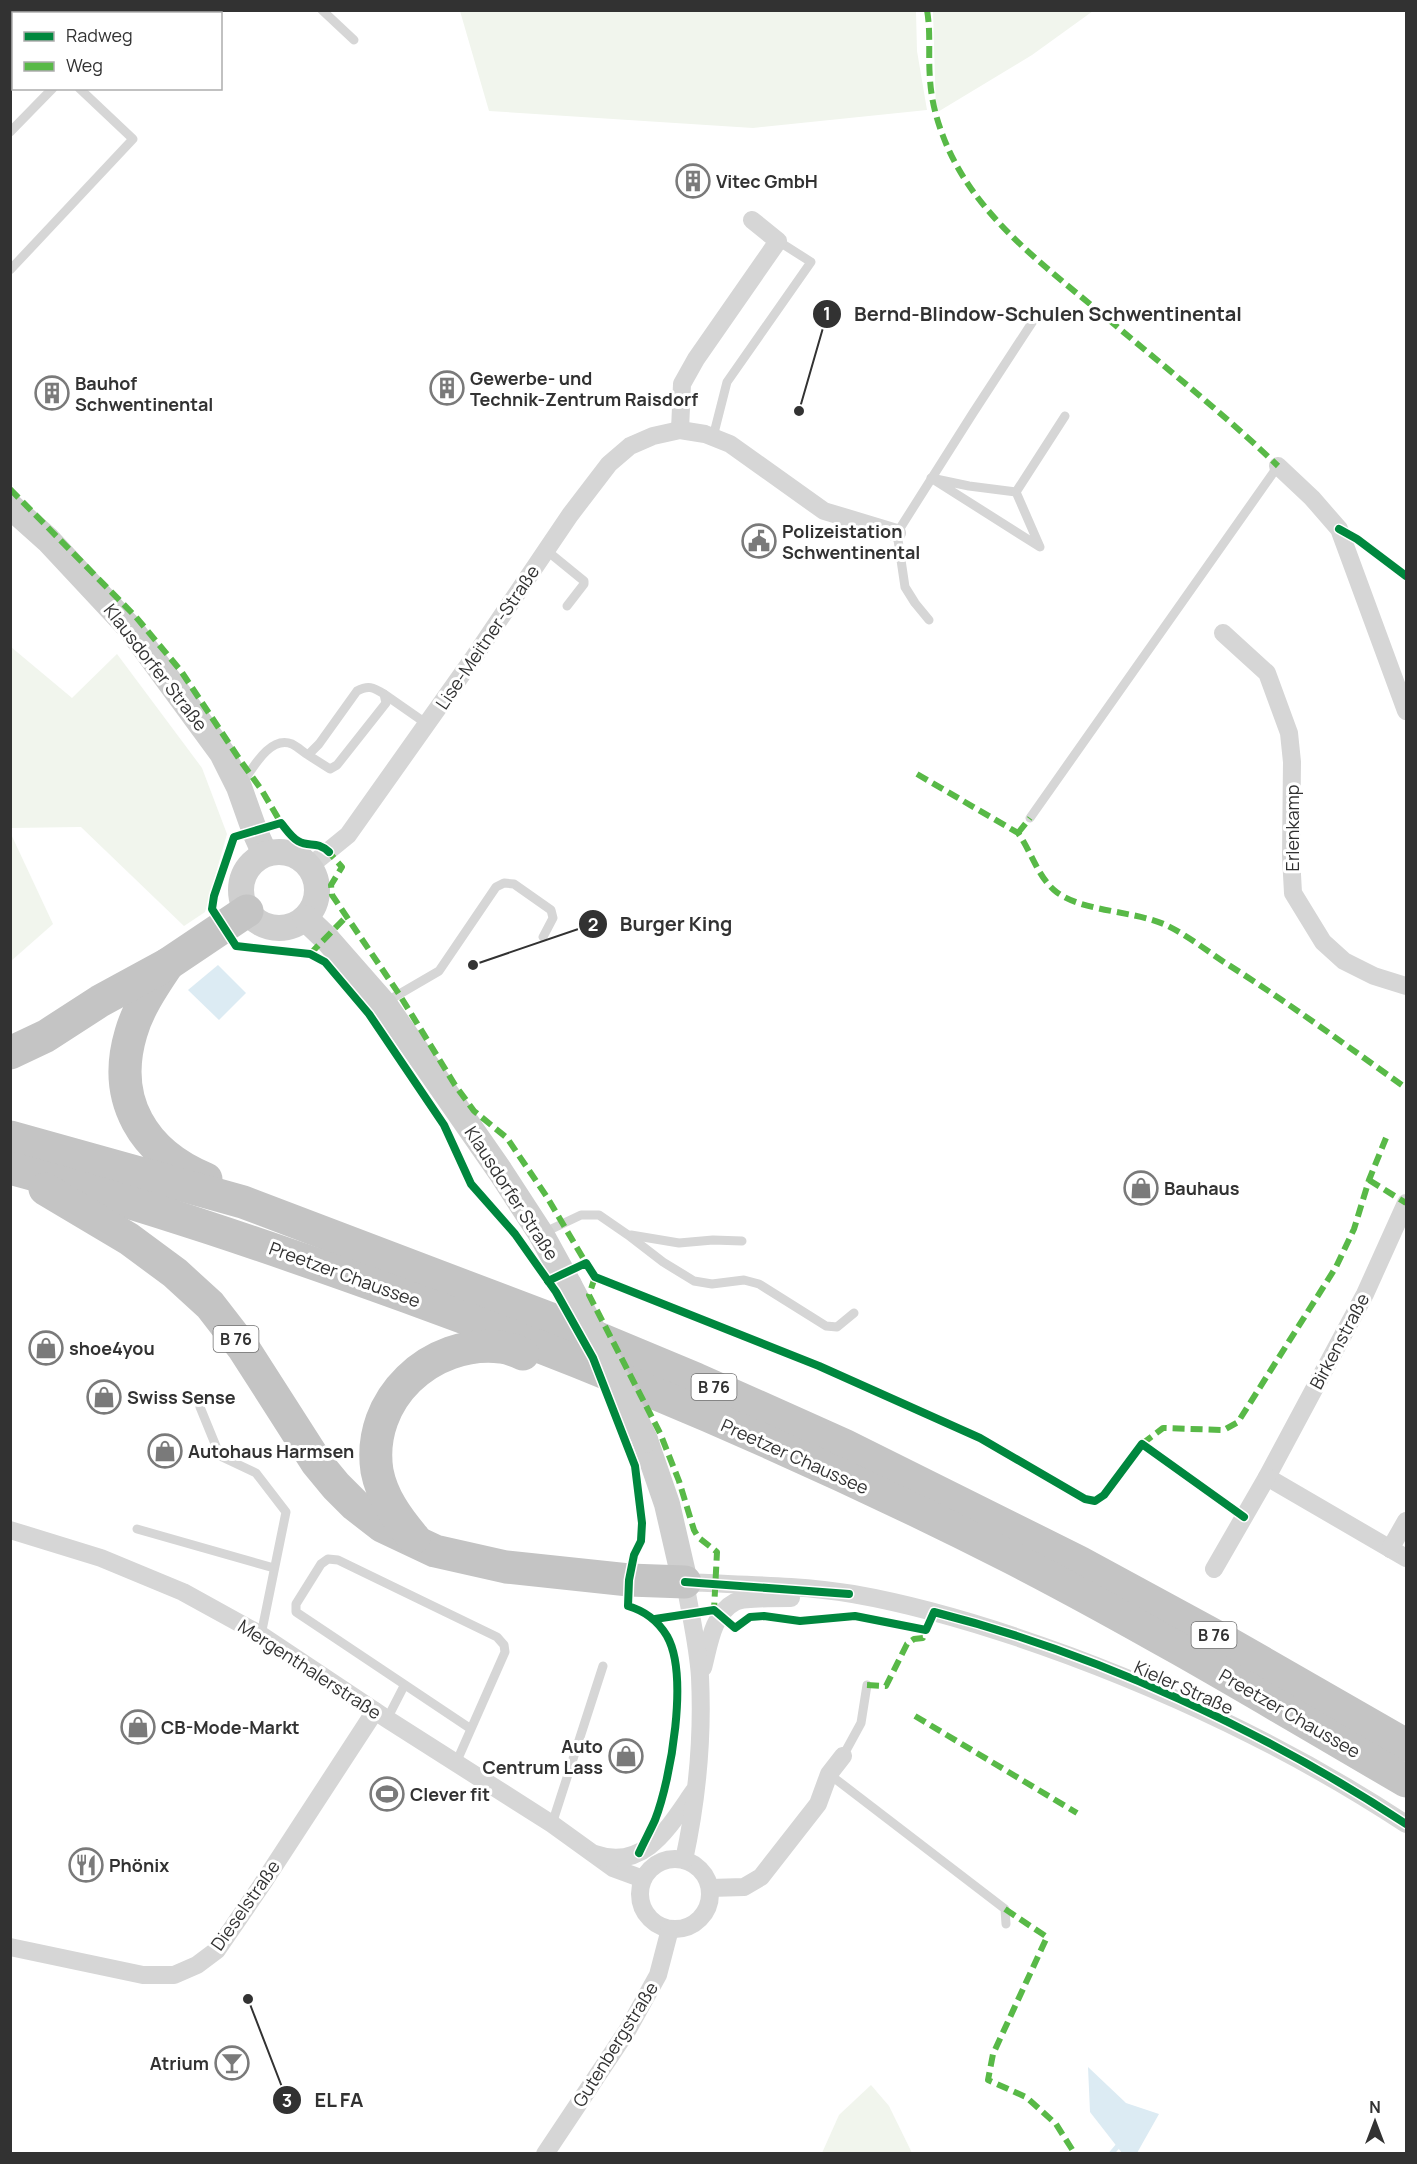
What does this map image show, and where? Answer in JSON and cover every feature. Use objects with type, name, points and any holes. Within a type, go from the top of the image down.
[{"type":"highway","name":"B 76","points":[[10,1053],[46,1036],[100,1001],[168,964],[247,911]]},
{"type":"highway","name":"B 76","points":[[168,964],[147,995],[131,1032],[125,1064],[127,1095],[137,1123],[157,1148],[180,1167],[222,1186],[243,1202]]},
{"type":"highway","name":"Preetzer Chaussee","points":[[10,1137],[243,1202],[564,1324],[844,1444],[1079,1562],[1230,1644],[1406,1745]]},
{"type":"highway","name":"B 76","points":[[13,1168],[65,1202],[129,1239],[184,1281],[210,1305],[244,1349],[317,1463],[355,1505],[382,1526],[435,1551],[506,1567],[629,1580],[685,1582]]},
{"type":"highway","name":"Preetzer Chaussee","points":[[13,1168],[98,1192],[285,1252],[517,1337],[811,1460],[1009,1557],[1176,1646],[1407,1781]]},
{"type":"highway","name":"B 76","points":[[420,1544],[398,1520],[388,1502],[377,1470],[377,1440],[385,1412],[409,1376],[444,1355],[470,1348],[501,1347],[535,1357],[586,1365]]},
{"type":"street","points":[[680,430],[682,384],[708,341],[778,241],[752,220]]},
{"type":"street","name":"Lise-Meitner-Straße","points":[[310,866],[348,835],[546,550],[609,464],[630,446],[653,436],[680,430],[705,434],[730,444],[824,511],[897,533]]},
{"type":"street","points":[[1278,466],[1312,498],[1339,530],[1407,711]]},
{"type":"street","name":"Klausdorfer Straße","points":[[10,506],[48,540],[130,629],[222,753],[239,787],[265,854]]},
{"type":"street","name":"Erlenkamp","points":[[1223,633],[1267,673],[1289,733],[1292,762],[1293,893],[1323,942],[1344,961],[1374,976],[1407,986]]},
{"type":"street","points":[[277,851],[290,852],[310,866],[318,888],[317,899],[305,918],[285,928],[274,928],[255,920],[247,911],[240,890],[247,868],[255,860],[277,851]]},
{"type":"street","name":"Klausdorfer Straße","points":[[305,918],[327,939],[384,1004],[500,1171],[569,1285],[606,1355],[645,1440],[667,1504],[685,1582],[700,1676],[700,1747],[692,1820],[684,1860]]},
{"type":"street","name":"Birkenstraße","points":[[1214,1569],[1267,1477],[1365,1294],[1407,1203]]},
{"type":"street","points":[[1267,1477],[1407,1558]]},
{"type":"street","points":[[1390,1549],[1407,1521]]},
{"type":"street","name":"Mergenthalerstraße","points":[[10,1530],[101,1558],[183,1592],[261,1635],[552,1824],[613,1868],[643,1879]]},
{"type":"street","name":"Kieler Straße","points":[[685,1582],[849,1594],[895,1602],[1017,1636],[1141,1682],[1242,1729],[1361,1795],[1407,1824]]},
{"type":"street","name":"Klausdorfer Straße","points":[[700,1676],[720,1615],[736,1601],[849,1594]]},
{"type":"street","name":"Dieselstraße","points":[[10,1947],[143,1975],[174,1975],[197,1965],[217,1950],[381,1714]]},
{"type":"street","points":[[710,1888],[744,1887],[761,1877],[818,1804],[829,1774],[843,1756]]},
{"type":"street","name":"Mergenthalerstraße","points":[[587,1851],[605,1857],[639,1853],[658,1841],[696,1787]]},
{"type":"street","points":[[672,1859],[684,1860],[696,1865],[706,1875],[710,1888],[710,1902],[705,1913],[695,1923],[683,1928],[670,1929],[658,1924],[648,1916],[642,1904],[640,1891],[643,1879],[650,1869],[660,1862],[672,1859]]},
{"type":"street","name":"Gutenbergstraße","points":[[545,2154],[632,2022],[658,1975],[670,1929]]},
{"type":"lane","points":[[322,10],[354,40]]},
{"type":"lane","points":[[10,132],[51,90]]},
{"type":"lane","points":[[10,270],[133,139],[81,90]]},
{"type":"lane","points":[[713,437],[727,382],[811,262],[778,241]]},
{"type":"lane","points":[[929,620],[905,587],[897,533],[1035,318]]},
{"type":"lane","points":[[1016,492],[1065,416]]},
{"type":"lane","points":[[1030,818],[1278,466]]},
{"type":"lane","points":[[931,478],[1016,492]]},
{"type":"lane","points":[[931,478],[1040,547],[1016,492]]},
{"type":"lane","points":[[546,550],[584,581],[567,606]]},
{"type":"lane","points":[[308,755],[319,744],[357,692],[365,687],[373,687],[427,724]]},
{"type":"lane","points":[[239,787],[267,749],[282,742],[292,744],[330,769],[337,765],[386,703],[384,694]]},
{"type":"lane","points":[[384,1004],[439,971],[496,887],[504,883],[514,884],[551,910],[553,918],[543,937]]},
{"type":"lane","points":[[540,1234],[581,1215],[598,1215],[663,1262],[694,1281],[712,1284],[744,1280],[759,1284],[826,1326],[837,1327],[854,1313]]},
{"type":"lane","points":[[628,1235],[679,1243],[742,1241]]},
{"type":"lane","points":[[200,1407],[220,1456],[256,1473],[286,1512],[261,1635]]},
{"type":"lane","points":[[137,1529],[274,1568]]},
{"type":"lane","points":[[456,1763],[471,1729],[504,1652],[504,1645],[497,1637],[338,1560],[328,1559],[321,1564],[296,1604],[296,1612],[471,1729]]},
{"type":"lane","points":[[552,1824],[603,1666]]},
{"type":"lane","points":[[843,1756],[861,1723],[867,1685]]},
{"type":"lane","points":[[381,1714],[404,1686]]},
{"type":"lane","points":[[829,1774],[1005,1909],[1006,1924]]},
{"type":"shaded area","points":[[933,10],[1093,11],[1032,55],[936,113]]},
{"type":"shaded area","points":[[460,11],[916,11],[917,51],[927,110],[753,128],[489,111]]},
{"type":"shaded area","points":[[11,647],[72,698],[117,654],[202,768],[227,834],[205,912],[184,926],[81,827],[11,828]]},
{"type":"shaded area","points":[[10,832],[53,924],[11,961],[10,961]]},
{"type":"shaded area","points":[[218,965],[246,993],[219,1020],[188,990]]},
{"type":"shaded area","points":[[1088,2067],[1126,2103],[1159,2114],[1137,2153],[1122,2153],[1090,2112]]},
{"type":"shaded area","points":[[871,2085],[889,2106],[912,2153],[822,2153],[839,2115]]},
{"type":"waterway","points":[[1111,2154],[1117,2147]]},
{"type":"marked path","points":[[927,10],[931,93],[938,122],[956,164],[990,213],[1033,256],[1213,407],[1278,466]]},
{"type":"marked path","points":[[10,489],[136,617],[181,671],[261,789],[281,823]]},
{"type":"marked path","points":[[917,774],[1018,833],[1043,877],[1054,890],[1077,903],[1153,920],[1174,929],[1295,1009],[1406,1088]]},
{"type":"marked path","points":[[1018,833],[1030,818]]},
{"type":"marked path","points":[[326,849],[342,867],[331,885],[332,895],[399,994],[455,1085],[474,1111],[507,1138],[547,1197],[586,1263]]},
{"type":"marked path","points":[[310,954],[346,917]]},
{"type":"marked path","points":[[1142,1444],[1163,1428],[1224,1430],[1238,1422],[1336,1267],[1354,1229],[1369,1180],[1386,1138]]},
{"type":"marked path","points":[[1369,1180],[1406,1203]]},
{"type":"marked path","points":[[595,1277],[589,1295],[660,1433],[679,1481],[694,1530],[698,1537],[717,1552],[714,1610]]},
{"type":"marked path","points":[[867,1685],[886,1686],[907,1644],[914,1639],[923,1638],[926,1630]]},
{"type":"marked path","points":[[915,1716],[1077,1813]]},
{"type":"marked path","points":[[1005,1909],[1047,1937],[993,2054],[988,2080],[1026,2097],[1056,2124],[1075,2154]]},
{"type":"cycle path","points":[[1339,529],[1357,539],[1406,576]]},
{"type":"cycle path","points":[[329,852],[320,846],[298,841],[281,823],[234,837],[214,896],[212,909],[236,946],[310,954],[325,962],[369,1014],[444,1125],[471,1184],[515,1234],[556,1292],[593,1358],[635,1466],[642,1523],[641,1541],[634,1555],[629,1580],[628,1606],[655,1621],[667,1636],[677,1675],[675,1727],[667,1779],[655,1820],[639,1853]]},
{"type":"cycle path","points":[[548,1281],[586,1263],[595,1277],[819,1366],[980,1438],[1085,1499],[1095,1501],[1104,1495],[1142,1444],[1244,1517]]},
{"type":"cycle path","points":[[685,1582],[849,1594]]},
{"type":"cycle path","points":[[655,1619],[714,1610],[735,1628],[750,1617],[764,1616],[800,1621],[855,1616],[926,1630],[934,1612],[996,1629],[1058,1650],[1179,1699],[1296,1758],[1406,1824]]},
{"type":"place","name":"Vitec GmbH","points":[[693,181]]},
{"type":"place","name":"Gewerbe- und Technik-Zentrum Raisdorf","points":[[447,388]]},
{"type":"place","name":"Bauhof Schwentinental","points":[[52,393]]},
{"type":"place","name":"Bernd-Blindow-Schulen Schwentinental","points":[[799,411]]},
{"type":"place","name":"Polizeistation Schwentinental","points":[[759,541]]},
{"type":"place","name":"Burger King","points":[[473,965]]},
{"type":"place","name":"Bauhaus","points":[[1141,1188]]},
{"type":"place","name":"shoe4you","points":[[46,1348]]},
{"type":"place","name":"Swiss Sense","points":[[104,1397]]},
{"type":"place","name":"Autohaus Harmsen","points":[[165,1451]]},
{"type":"place","name":"CB-Mode-Markt","points":[[138,1727]]},
{"type":"place","name":"Auto Centrum Lass","points":[[626,1756]]},
{"type":"place","name":"Clever fit","points":[[387,1794]]},
{"type":"place","name":"Phönix","points":[[86,1865]]},
{"type":"place","name":"EL FA","points":[[248,1999]]},
{"type":"place","name":"Atrium","points":[[232,2063]]}]
